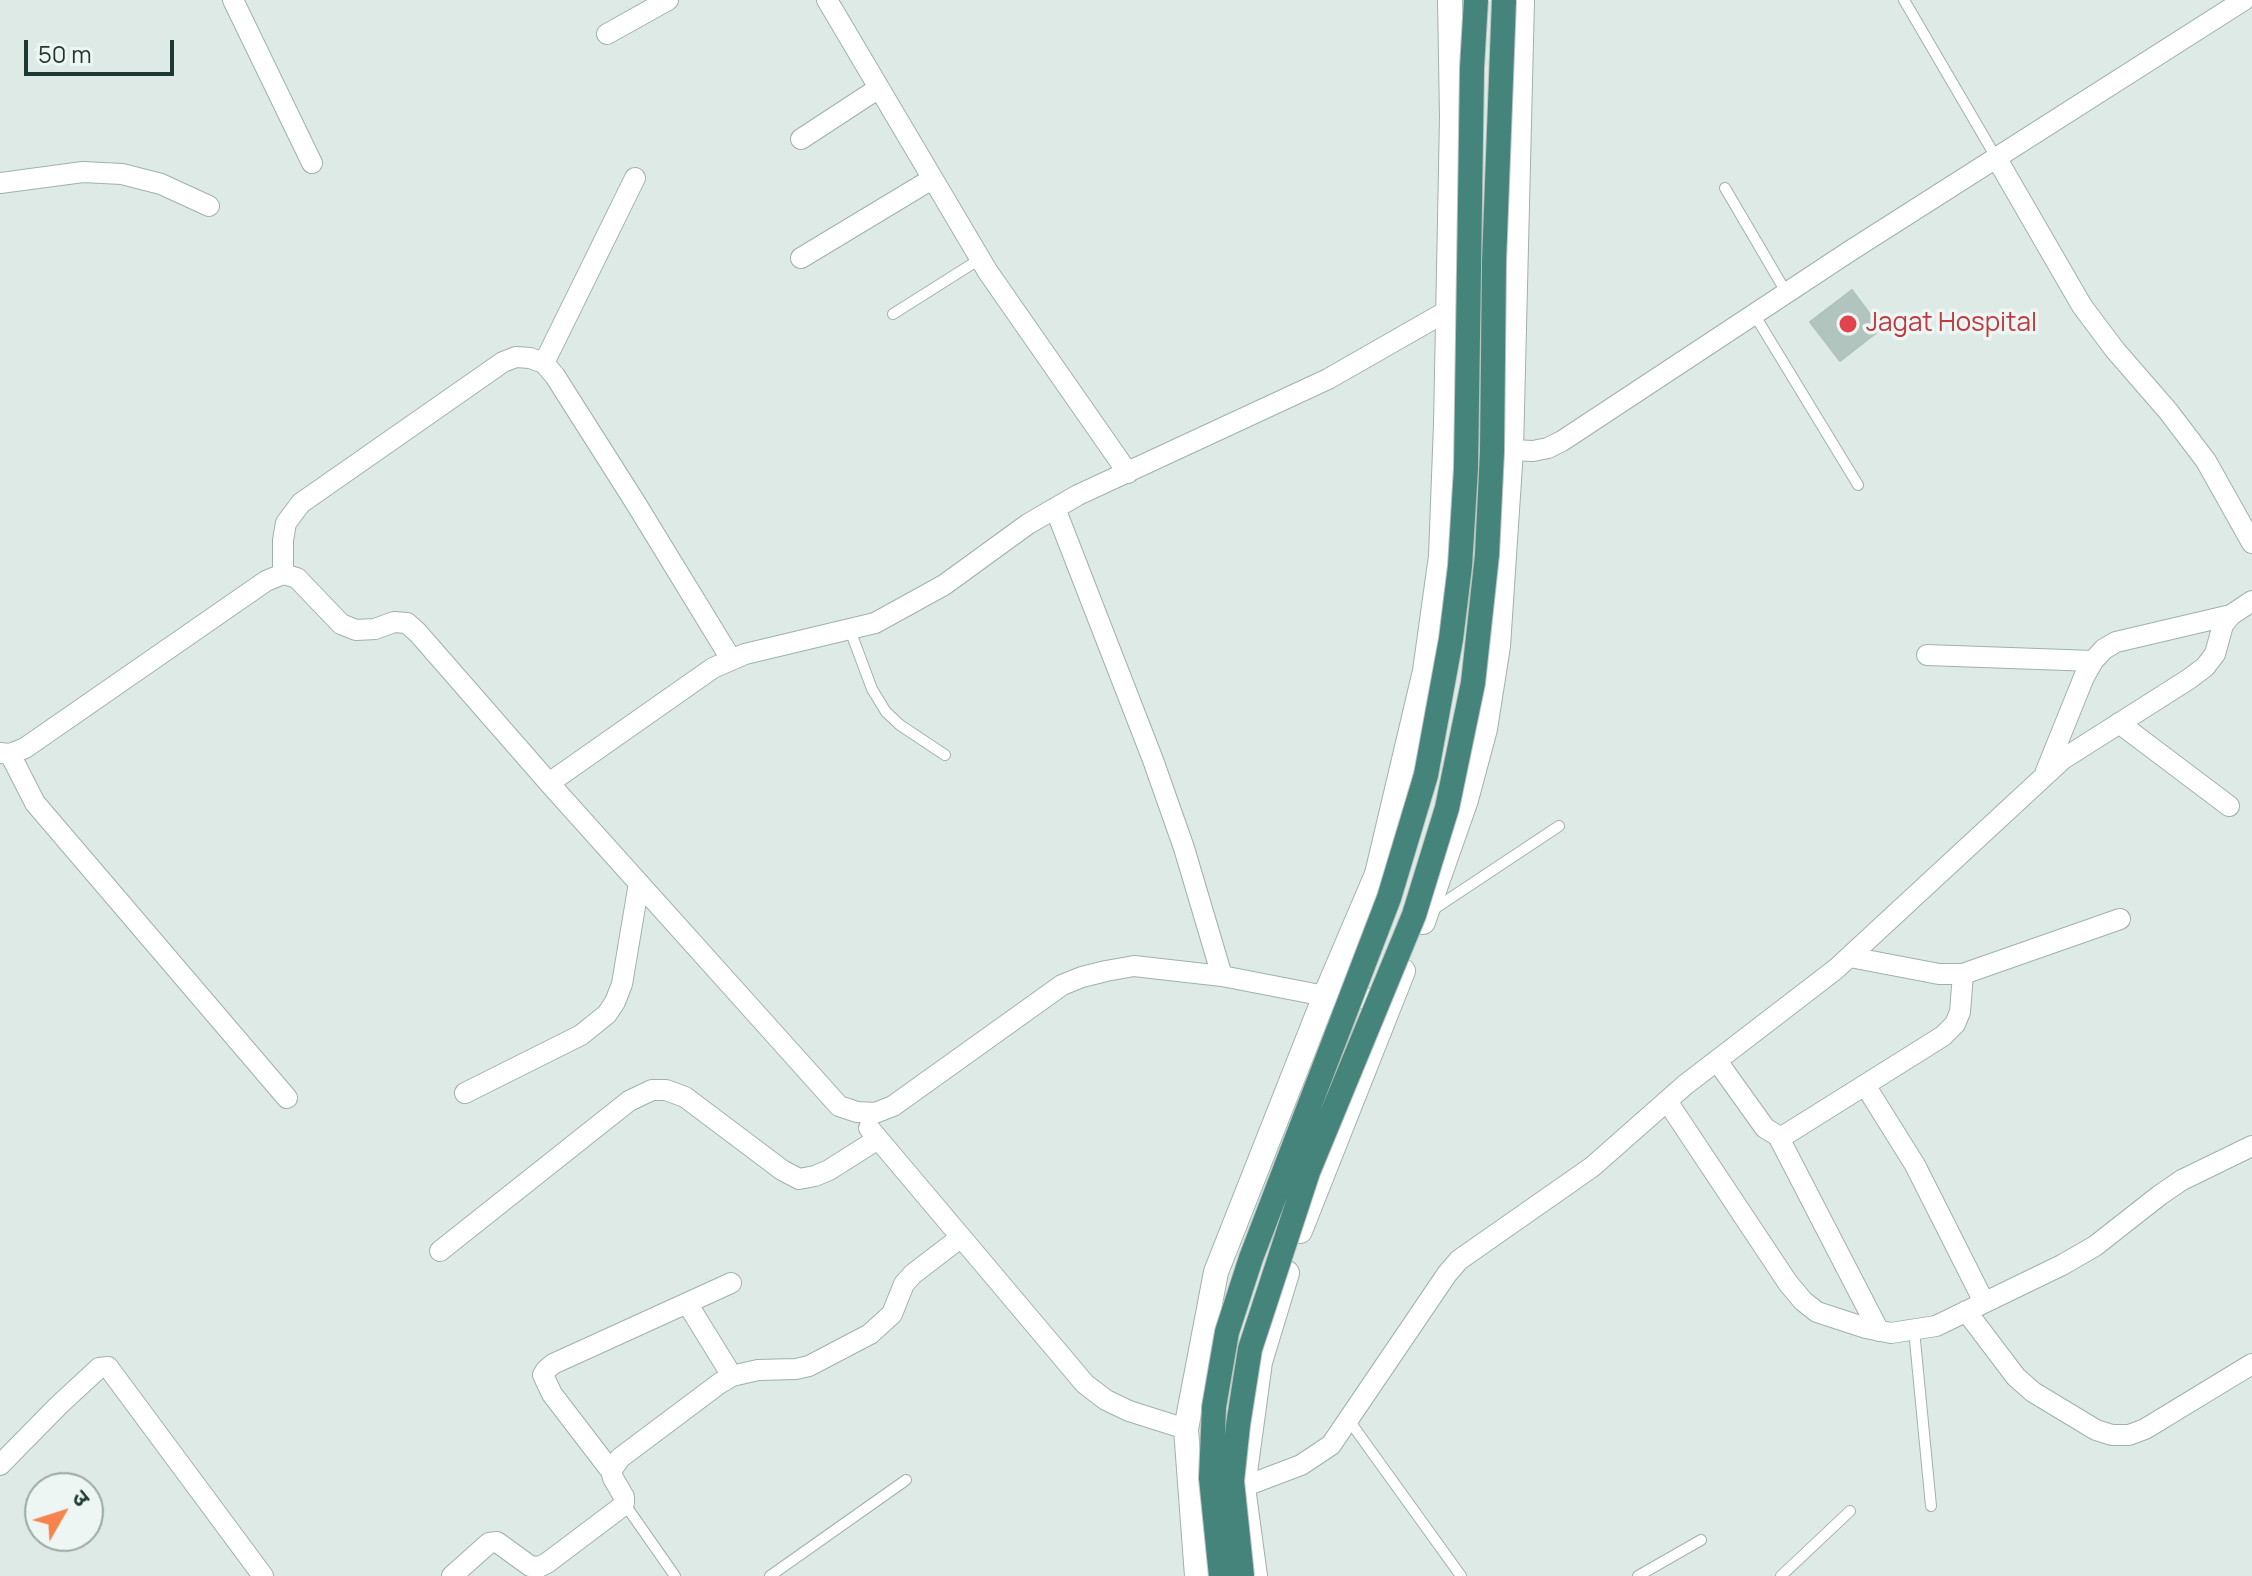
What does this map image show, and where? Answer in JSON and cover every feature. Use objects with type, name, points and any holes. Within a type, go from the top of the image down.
[{"type":"highway","points":[[1221,1576],[1211,1478],[1214,1407],[1227,1332],[1251,1258],[1389,898],[1426,775],[1451,639],[1460,566],[1466,468],[1472,68],[1476,0]]},
{"type":"highway","points":[[1242,1576],[1232,1481],[1250,1349],[1308,1172],[1414,915],[1447,808],[1473,683],[1489,526],[1494,262],[1504,0]]},
{"type":"street","points":[[233,0],[312,163]]},
{"type":"street","points":[[607,34],[668,0]]},
{"type":"street","points":[[827,0],[980,259],[1128,473]]},
{"type":"street","points":[[1197,1576],[1186,1429],[1216,1272],[1325,996],[1377,874],[1425,671],[1441,556],[1446,424],[1452,117],[1450,0]]},
{"type":"street","points":[[1255,1576],[1243,1487],[1260,1362],[1301,1227],[1426,915],[1466,800],[1485,729],[1498,646],[1511,450],[1522,0]]},
{"type":"street","points":[[1511,450],[1533,451],[1562,441],[1786,292],[2244,0]]},
{"type":"street","points":[[801,139],[879,88]]},
{"type":"street","points":[[1997,159],[2082,306],[2206,461],[2252,543]]},
{"type":"street","points":[[0,183],[83,172],[122,174],[161,184],[209,206]]},
{"type":"street","points":[[544,363],[635,178]]},
{"type":"street","points":[[801,258],[932,179]]},
{"type":"street","points":[[549,783],[713,668],[764,649],[875,623],[923,598],[1028,524],[1078,495],[1328,379],[1447,311]]},
{"type":"street","points":[[283,574],[286,523],[301,503],[503,362],[516,357],[530,358],[544,363],[555,376],[731,659]]},
{"type":"street","points":[[1055,508],[1153,760],[1184,848],[1222,976]]},
{"type":"street","points":[[287,1098],[35,803],[5,754],[25,748],[266,581],[283,574],[297,578],[341,624],[356,630],[375,629],[394,622],[407,623],[418,633],[839,1106],[857,1112],[875,1113],[893,1106],[1062,985],[1082,977],[1134,966],[1222,976],[1325,996],[1392,1000]]},
{"type":"street","points":[[1243,1487],[1301,1465],[1331,1445],[1459,1260],[1592,1167],[1685,1085],[1850,957],[2045,774],[2078,749],[2205,667],[2215,654],[2223,625],[2231,615],[2252,601]]},
{"type":"street","points":[[2045,774],[2093,661],[2104,649],[2116,642],[2231,615]]},
{"type":"street","points":[[1927,655],[2093,661]]},
{"type":"street","points":[[2119,723],[2229,806]]},
{"type":"street","points":[[465,1093],[581,1035],[607,1014],[622,984],[639,883]]},
{"type":"street","points":[[1850,957],[1939,974],[1963,974],[2120,919]]},
{"type":"street","points":[[1778,1136],[1785,1135],[1943,1036],[1955,1024],[1960,1012],[1963,974]]},
{"type":"street","points":[[1714,1062],[1765,1128],[1778,1136],[1879,1331]]},
{"type":"street","points":[[1865,1085],[1915,1165],[1975,1307],[2016,1377],[2033,1392],[2096,1430],[2112,1435],[2129,1435],[2145,1429],[2252,1364]]},
{"type":"street","points":[[440,1251],[629,1101],[652,1090],[666,1090],[685,1097],[782,1170],[799,1179],[829,1170],[878,1139]]},
{"type":"street","points":[[1667,1101],[1803,1301],[1817,1312],[1891,1333],[1936,1326],[2062,1265],[2095,1246],[2182,1180],[2252,1146]]},
{"type":"street","points":[[857,1112],[1085,1384],[1106,1400],[1129,1411],[1186,1429]]},
{"type":"street","points":[[611,1471],[620,1458],[732,1376],[758,1370],[809,1366],[870,1334],[892,1314],[904,1284],[913,1274],[960,1238]]},
{"type":"street","points":[[452,1576],[481,1548],[497,1542],[530,1566],[539,1567],[620,1508],[624,1497],[611,1471],[552,1394],[543,1375],[553,1364],[731,1283]]},
{"type":"street","points":[[687,1303],[732,1376]]},
{"type":"street","points":[[0,1465],[99,1368],[108,1367],[263,1576]]},
{"type":"lane","points":[[1904,0],[1997,159]]},
{"type":"lane","points":[[1725,188],[1786,292]]},
{"type":"lane","points":[[893,314],[980,259]]},
{"type":"lane","points":[[1754,314],[1858,485]]},
{"type":"lane","points":[[850,630],[872,689],[886,712],[945,755]]},
{"type":"lane","points":[[1426,915],[1559,826]]},
{"type":"lane","points":[[1914,1330],[1931,1506]]},
{"type":"lane","points":[[1348,1419],[1461,1576]]},
{"type":"lane","points":[[770,1576],[906,1480]]},
{"type":"lane","points":[[624,1503],[675,1576]]},
{"type":"lane","points":[[1781,1576],[1850,1511]]},
{"type":"lane","points":[[1638,1576],[1701,1540]]},
{"type":"building","points":[[1852,290],[1881,329],[1840,361],[1810,322]]},
{"type":"place","name":"Jagat Hospital","points":[[1848,324]]}]
